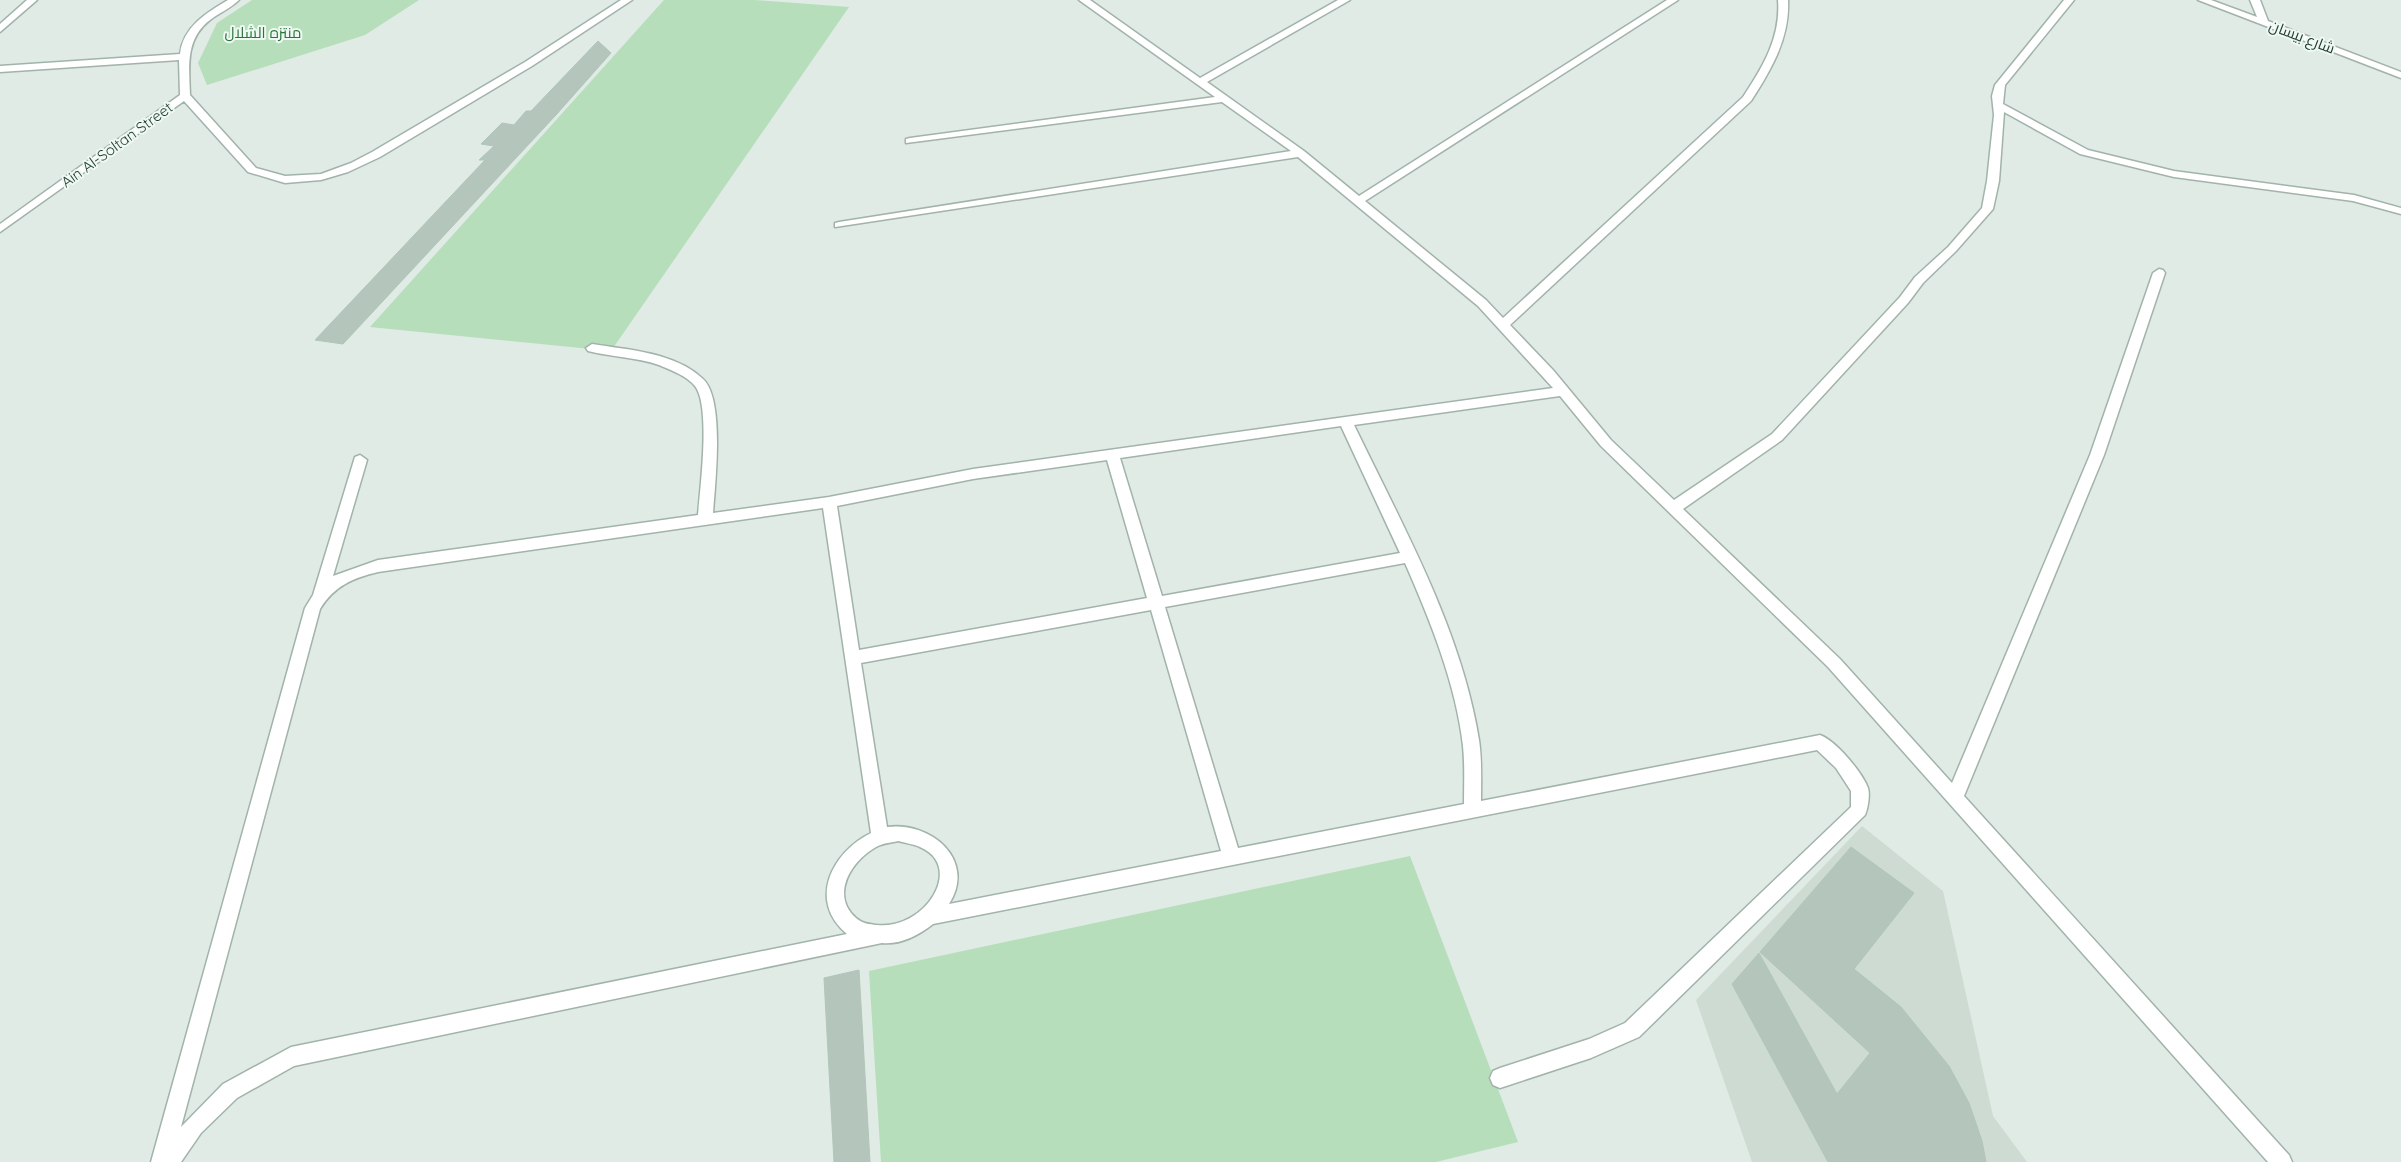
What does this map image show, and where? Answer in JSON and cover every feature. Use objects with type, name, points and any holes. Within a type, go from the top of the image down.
[{"type":"street","points":[[0,29],[32,0]]},
{"type":"street","name":"Ain Al-Soltan Street","points":[[0,229],[185,96],[183,57],[192,29],[234,0]]},
{"type":"street","points":[[185,96],[252,170],[266,177],[317,178],[355,165],[454,109],[533,62],[626,0]]},
{"type":"street","points":[[1084,0],[1300,153],[1482,303],[1563,391],[1606,443],[1672,509],[1834,662],[2282,1162]]},
{"type":"street","points":[[1200,82],[1345,0]]},
{"type":"street","points":[[1358,201],[1673,0]]},
{"type":"street","points":[[1503,325],[1747,99],[1770,64],[1784,13],[1783,0]]},
{"type":"street","points":[[1672,509],[1777,437],[1904,300],[1919,280],[1973,227],[1987,209],[1993,181],[1999,115],[1997,96],[2000,85],[2069,0]]},
{"type":"street","name":"شارع بيسان","points":[[2203,0],[2401,75]]},
{"type":"street","points":[[2255,0],[2264,22]]},
{"type":"street","points":[[0,69],[183,57]]},
{"type":"street","points":[[910,141],[1224,99]]},
{"type":"street","points":[[1998,105],[2084,152],[2174,174],[2354,198],[2401,211]]},
{"type":"street","points":[[839,226],[1300,153]]},
{"type":"street","points":[[1954,796],[2097,455],[2159,273]]},
{"type":"street","points":[[592,348],[659,361],[681,370],[702,384],[710,412],[705,519]]},
{"type":"street","points":[[320,594],[348,573],[378,566],[829,502],[973,474],[1563,391]]},
{"type":"street","points":[[1346,422],[1428,600],[1462,697],[1470,740],[1474,810]]},
{"type":"street","points":[[1112,454],[1232,857]]},
{"type":"street","points":[[161,1162],[313,608],[320,594],[360,460]]},
{"type":"street","points":[[829,502],[880,837]]},
{"type":"street","points":[[852,658],[1408,557]]},
{"type":"street","points":[[932,916],[1820,742],[1842,763],[1860,790],[1859,810],[1632,1030],[1591,1048],[1500,1078]]},
{"type":"street","points":[[168,1162],[194,1126],[230,1090],[291,1056],[877,936],[896,935],[916,928],[932,916],[944,901],[949,884],[949,867],[942,852],[931,842],[916,835],[898,833],[880,837],[863,845],[849,857],[839,872],[835,889],[837,906],[845,921],[859,931],[877,936]]},
{"type":"shaded area","points":[[1862,826],[1943,891],[1993,1116],[2027,1162],[1752,1162],[1696,1000]]},
{"type":"green space","name":"منتزه الشلال","points":[[252,0],[419,0],[365,35],[207,85],[198,63],[217,23]]},
{"type":"green space","points":[[664,0],[755,0],[849,7],[611,351],[370,327]]},
{"type":"green space","points":[[1410,856],[1518,1142],[1436,1162],[881,1162],[869,971]]},
{"type":"building","points":[[598,41],[611,53],[556,115],[343,344],[315,340],[485,160],[479,160],[494,146],[481,144],[502,123],[514,125],[526,111],[531,111]]},
{"type":"building","points":[[1851,847],[1914,893],[1854,969],[1901,1007],[1949,1066],[1969,1103],[1982,1141],[1986,1162],[1828,1162],[1732,984],[1759,953],[1837,1094],[1870,1053],[1760,952]]},
{"type":"building","points":[[859,970],[870,1162],[834,1162],[824,978]]}]
